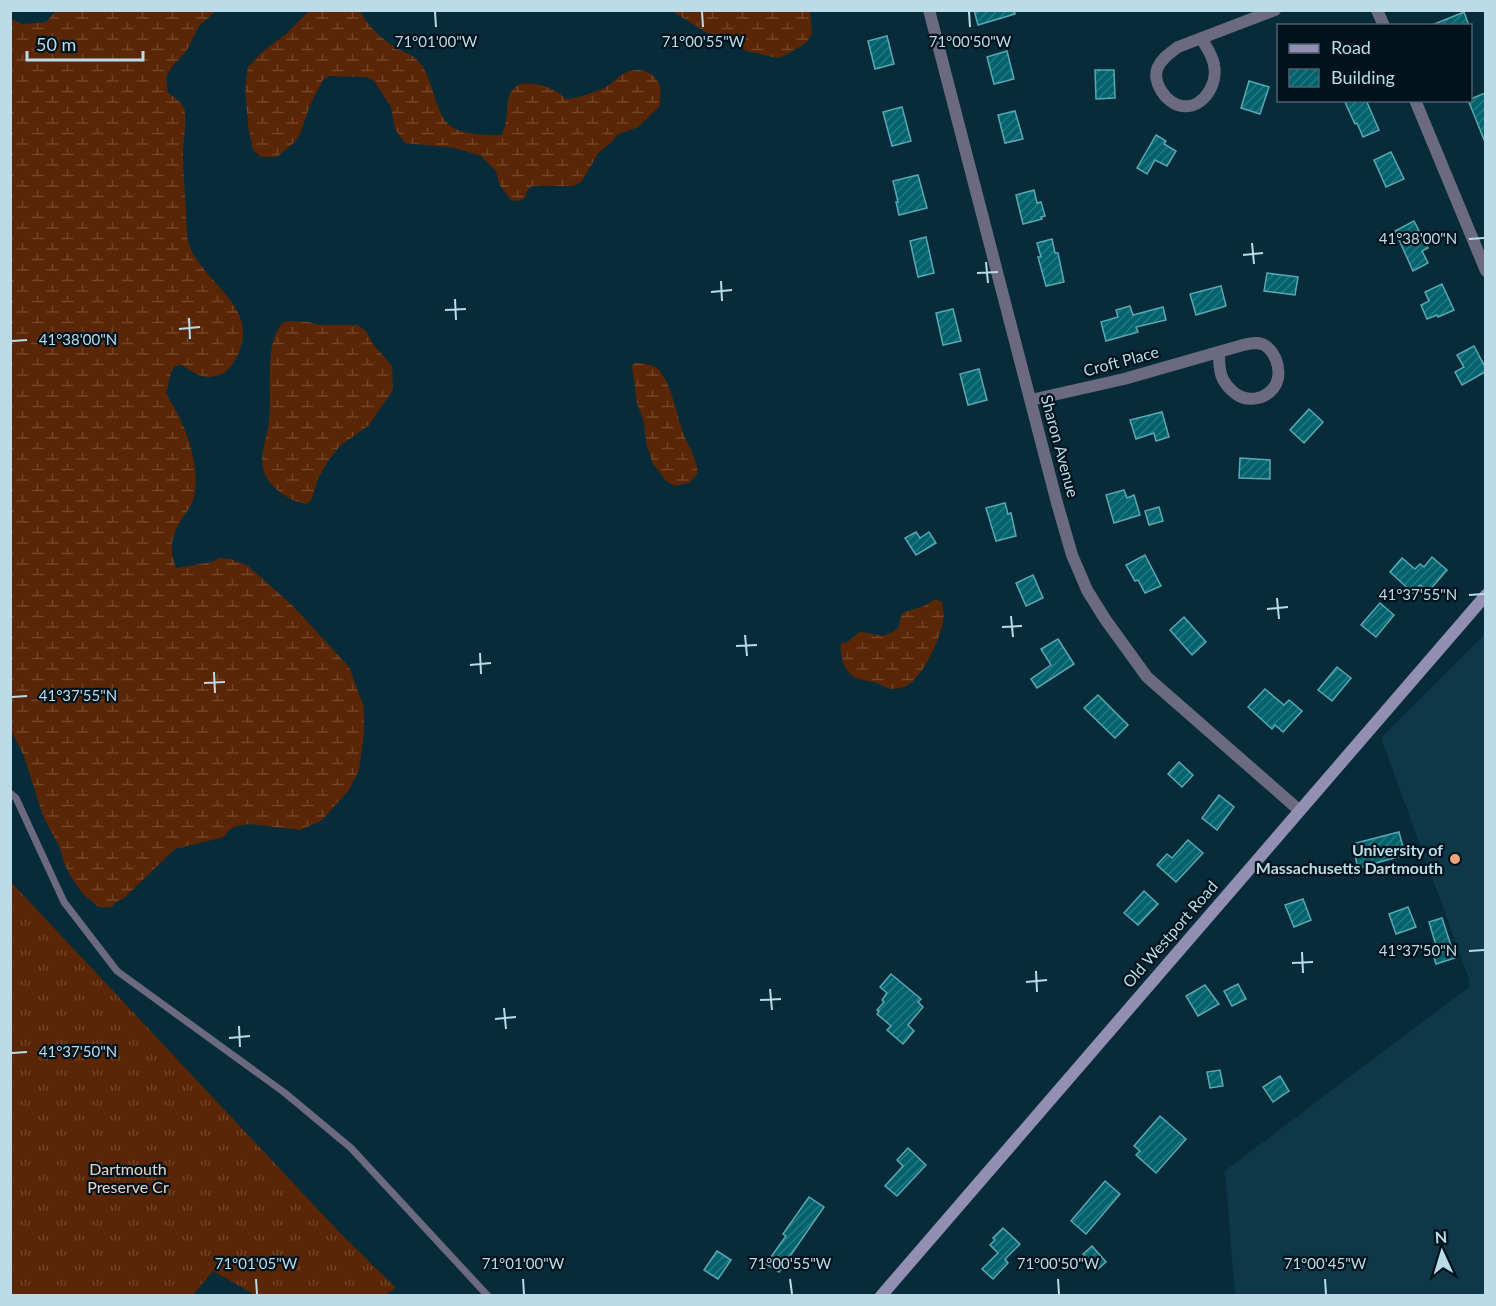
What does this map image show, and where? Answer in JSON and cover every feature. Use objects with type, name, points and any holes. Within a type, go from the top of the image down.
[{"type":"main road","name":"Old Westport Road","points":[[880,1296],[1485,595]]},
{"type":"street","name":"Sharon Avenue","points":[[929,10],[1072,555],[1088,590],[1105,619],[1147,677],[1299,810]]},
{"type":"street","points":[[1202,39],[1214,63],[1215,80],[1205,97],[1195,104],[1181,106],[1165,97],[1157,84],[1157,69],[1165,56],[1178,47],[1275,10]]},
{"type":"street","points":[[1377,10],[1383,24]]},
{"type":"street","points":[[1416,102],[1485,271]]},
{"type":"street","name":"Croft Place","points":[[1031,400],[1124,379],[1243,345],[1258,343],[1269,347],[1274,356],[1278,370],[1277,384],[1267,394],[1255,400],[1243,399],[1228,388],[1219,372],[1219,353]]},
{"type":"lane","points":[[10,793],[16,798],[64,902],[117,971],[285,1093],[351,1148],[488,1296]]},
{"type":"shaded area","name":"University of Massachusetts Dartmouth","points":[[1485,634],[1485,1295],[1235,1295],[1225,1171],[1469,987],[1469,979],[1381,738]]},
{"type":"green space","points":[[56,11],[216,11],[199,26],[187,50],[171,68],[166,78],[168,93],[181,103],[185,112],[183,158],[188,241],[203,269],[235,306],[241,320],[243,335],[236,359],[223,374],[203,377],[182,365],[175,366],[171,372],[166,394],[185,431],[196,474],[192,502],[177,528],[172,554],[176,568],[212,562],[219,558],[231,559],[248,566],[294,607],[349,667],[364,707],[364,733],[359,770],[349,790],[321,821],[300,830],[249,824],[236,826],[224,837],[175,849],[123,899],[111,907],[99,907],[83,894],[71,877],[60,848],[43,816],[24,756],[11,730],[11,19],[23,24],[46,22]]},
{"type":"green space","points":[[309,11],[360,11],[379,36],[413,57],[424,68],[441,114],[452,127],[462,131],[482,135],[501,135],[505,127],[511,93],[515,87],[523,84],[544,86],[556,91],[565,99],[584,96],[608,86],[630,71],[641,70],[651,74],[658,82],[660,106],[638,127],[617,135],[599,152],[582,181],[574,186],[532,186],[525,198],[519,201],[511,200],[499,184],[496,171],[481,156],[455,148],[405,143],[395,129],[391,107],[374,81],[366,77],[329,76],[323,80],[295,142],[277,157],[261,157],[253,150],[248,126],[245,87],[248,67]]},
{"type":"green space","points":[[672,11],[810,11],[812,34],[806,43],[777,58],[747,51],[712,36]]},
{"type":"green space","points":[[286,321],[320,325],[357,325],[366,331],[373,344],[392,366],[393,390],[369,425],[340,446],[328,461],[317,481],[312,499],[307,504],[293,500],[274,487],[265,475],[262,463],[270,411],[271,353],[279,329]]},
{"type":"green space","points":[[634,363],[657,368],[667,383],[698,473],[689,483],[675,486],[666,481],[653,464],[646,443],[644,422],[637,403],[632,367]]},
{"type":"green space","points":[[936,599],[942,602],[943,624],[930,656],[911,683],[904,687],[889,688],[854,677],[846,669],[841,654],[841,644],[849,641],[859,632],[884,635],[893,632],[899,627],[904,613]]},
{"type":"green space","name":"Dartmouth Preserve Cr","points":[[10,881],[340,1233],[396,1288],[385,1295],[255,1295],[213,1271],[193,1295],[11,1295]]},
{"type":"building","points":[[974,10],[1014,10],[1015,14],[978,25]]},
{"type":"building","points":[[1464,12],[1468,24],[1434,24]]},
{"type":"building","points":[[887,36],[894,64],[875,69],[868,41]]},
{"type":"building","points":[[1007,51],[1014,79],[994,84],[987,57]]},
{"type":"building","points":[[1095,70],[1114,70],[1115,98],[1096,99]]},
{"type":"building","points":[[1249,81],[1269,87],[1260,114],[1241,108]]},
{"type":"building","points":[[1485,93],[1485,142],[1469,102],[1472,102],[1472,98]]},
{"type":"building","points":[[1345,102],[1367,102],[1379,130],[1363,137],[1357,123],[1355,124]]},
{"type":"building","points":[[902,107],[911,141],[892,146],[883,112]]},
{"type":"building","points":[[1015,111],[1023,139],[1005,143],[998,115]]},
{"type":"building","points":[[1156,135],[1166,141],[1164,144],[1176,151],[1167,166],[1155,160],[1147,174],[1137,168]]},
{"type":"building","points":[[1391,152],[1404,179],[1386,187],[1374,160]]},
{"type":"building","points":[[918,175],[927,208],[899,215],[893,181]]},
{"type":"building","points":[[1034,190],[1037,203],[1041,202],[1045,216],[1023,224],[1016,195]]},
{"type":"building","points":[[1414,221],[1428,248],[1422,251],[1428,263],[1413,271],[1395,231]]},
{"type":"building","points":[[926,237],[934,273],[918,277],[910,241]]},
{"type":"building","points":[[1052,239],[1055,253],[1058,253],[1064,282],[1046,286],[1038,257],[1041,257],[1037,243]]},
{"type":"building","points":[[1267,273],[1298,277],[1295,295],[1264,291]]},
{"type":"building","points":[[1442,284],[1454,310],[1427,319],[1421,305],[1429,301],[1425,292]]},
{"type":"building","points":[[1221,286],[1226,306],[1196,315],[1190,294]]},
{"type":"building","points":[[1130,306],[1133,315],[1163,307],[1166,320],[1136,327],[1138,332],[1106,341],[1101,322],[1118,317],[1116,310]]},
{"type":"building","points":[[953,309],[961,341],[943,345],[936,313]]},
{"type":"building","points":[[1474,346],[1485,367],[1485,372],[1462,385],[1455,372],[1464,367],[1457,355]]},
{"type":"building","points":[[979,369],[987,400],[968,405],[960,374]]},
{"type":"building","points":[[1309,409],[1323,422],[1304,443],[1290,430]]},
{"type":"building","points":[[1162,412],[1169,437],[1156,441],[1154,433],[1136,439],[1130,420]]},
{"type":"building","points":[[1240,458],[1270,460],[1270,479],[1239,478]]},
{"type":"building","points":[[1124,490],[1127,498],[1134,495],[1140,515],[1114,523],[1106,495]]},
{"type":"building","points":[[1005,503],[1008,514],[1011,513],[1016,536],[996,541],[986,508]]},
{"type":"building","points":[[1159,507],[1163,521],[1149,525],[1145,511]]},
{"type":"building","points":[[916,532],[920,538],[929,532],[936,543],[916,555],[905,538]]},
{"type":"building","points":[[1145,555],[1161,586],[1145,593],[1126,565]]},
{"type":"building","points":[[1432,557],[1447,570],[1428,592],[1420,585],[1413,593],[1390,572],[1402,558],[1415,569],[1420,564],[1424,567]]},
{"type":"building","points":[[1033,575],[1043,598],[1026,606],[1016,583]]},
{"type":"building","points":[[1380,603],[1394,615],[1376,637],[1361,625]]},
{"type":"building","points":[[1184,617],[1206,642],[1192,655],[1170,630]]},
{"type":"building","points":[[1058,639],[1074,664],[1037,688],[1031,679],[1051,665],[1041,649]]},
{"type":"building","points":[[1337,667],[1351,678],[1332,701],[1318,690]]},
{"type":"building","points":[[1265,689],[1284,705],[1289,700],[1302,711],[1283,732],[1275,725],[1272,729],[1248,707]]},
{"type":"building","points":[[1098,695],[1128,725],[1115,738],[1084,708]]},
{"type":"building","points":[[1179,762],[1193,775],[1182,787],[1168,774]]},
{"type":"building","points":[[1219,795],[1234,807],[1217,830],[1202,818]]},
{"type":"building","points":[[1399,832],[1405,855],[1358,868],[1352,844]]},
{"type":"building","points":[[1188,840],[1203,853],[1176,882],[1157,865],[1167,854],[1172,858]]},
{"type":"building","points":[[1144,891],[1158,904],[1138,925],[1124,913]]},
{"type":"building","points":[[1303,899],[1311,920],[1294,927],[1285,905]]},
{"type":"building","points":[[1408,907],[1416,927],[1396,934],[1389,914]]},
{"type":"building","points":[[1442,918],[1455,958],[1436,964],[1432,951],[1437,949],[1429,922]]},
{"type":"building","points":[[891,974],[921,999],[918,1002],[923,1007],[908,1025],[914,1031],[903,1044],[887,1030],[891,1026],[877,1014],[887,993],[880,987]]},
{"type":"building","points":[[1238,984],[1246,999],[1232,1006],[1224,991]]},
{"type":"building","points":[[1205,985],[1219,1004],[1198,1016],[1186,996]]},
{"type":"building","points":[[1220,1070],[1223,1086],[1210,1088],[1207,1072]]},
{"type":"building","points":[[1280,1076],[1289,1091],[1273,1102],[1263,1087]]},
{"type":"building","points":[[1160,1116],[1186,1139],[1156,1173],[1136,1155],[1140,1151],[1134,1146]]},
{"type":"building","points":[[908,1148],[926,1165],[897,1196],[885,1186],[903,1166],[897,1160]]},
{"type":"building","points":[[1105,1181],[1120,1194],[1086,1234],[1071,1221]]},
{"type":"building","points":[[809,1197],[824,1207],[779,1272],[766,1264],[786,1236],[783,1234]]},
{"type":"building","points":[[1003,1228],[1020,1244],[1005,1259],[1008,1263],[993,1279],[982,1269],[998,1253],[990,1245],[995,1240],[993,1238]]},
{"type":"building","points":[[1092,1246],[1106,1262],[1097,1270],[1083,1254]]},
{"type":"building","points":[[717,1251],[731,1260],[718,1279],[704,1270]]},
{"type":"place","name":"University of Massachusetts Dartmouth","points":[[1455,859]]}]
